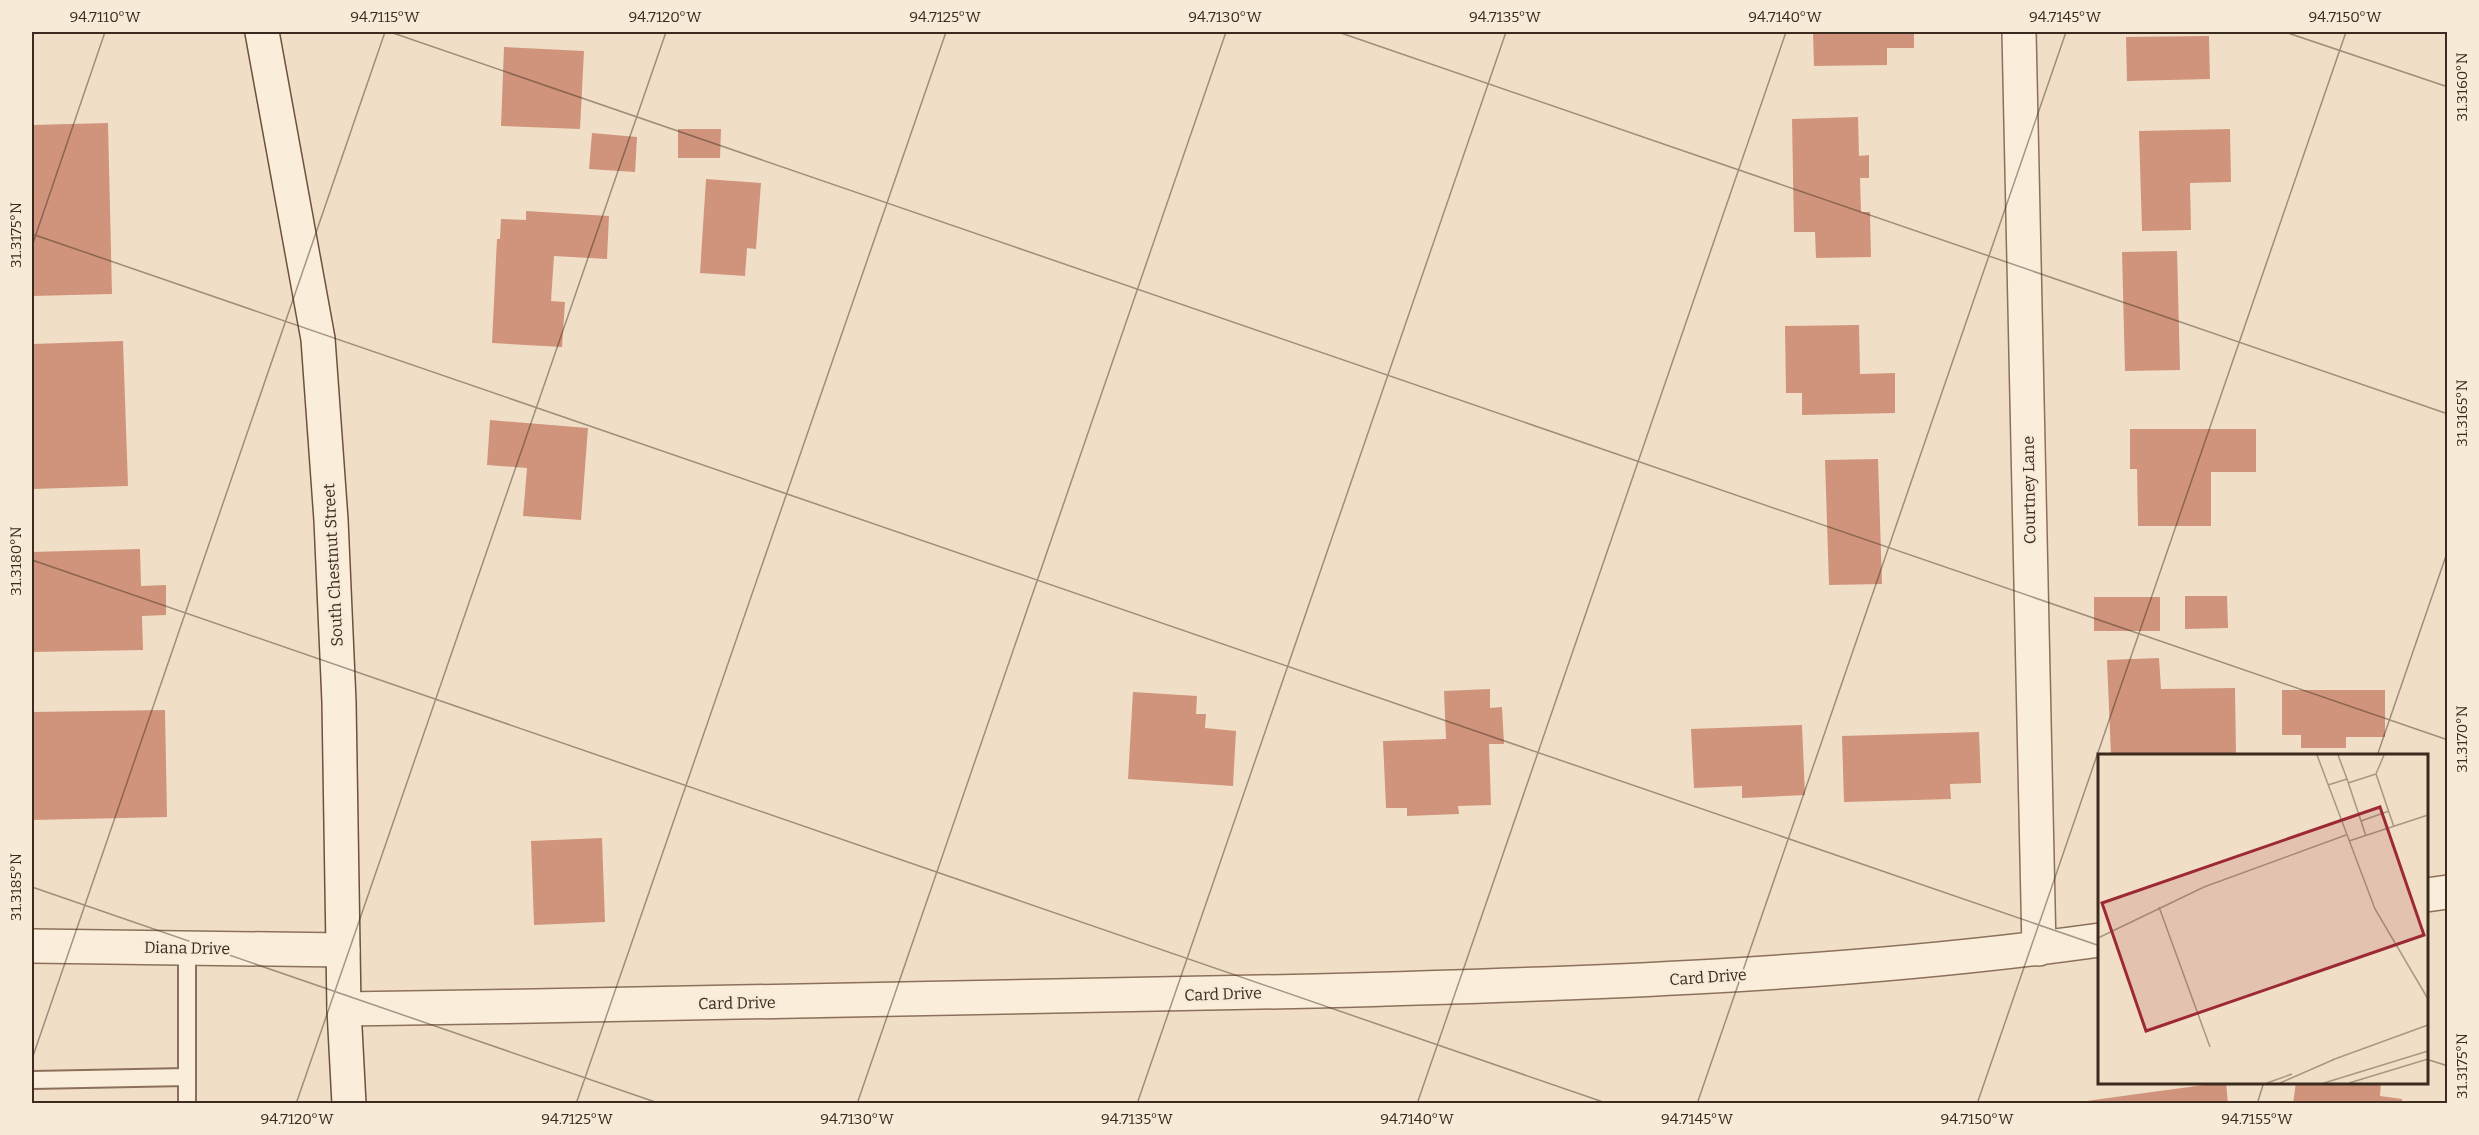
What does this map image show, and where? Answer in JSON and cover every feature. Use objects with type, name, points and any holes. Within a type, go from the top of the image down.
[{"type":"street","name":"South Chestnut Street","points":[[262,32],[318,339],[332,520],[339,691],[344,1009],[349,1104]]},
{"type":"street","name":"Courtney Lane","points":[[2019,32],[2038,949]]},
{"type":"street","points":[[2428,895],[2448,892]]},
{"type":"street","name":"Card Drive","points":[[344,1009],[1037,999],[1621,983],[1810,970],[2038,949],[2098,940]]},
{"type":"street","name":"Diana Drive","points":[[32,946],[343,950]]},
{"type":"lane","points":[[187,948],[187,1104]]},
{"type":"lane","points":[[32,1080],[187,1077]]},
{"type":"building","points":[[1813,32],[1914,32],[1914,48],[1887,48],[1887,65],[1814,66]]},
{"type":"building","points":[[2209,36],[2210,79],[2127,81],[2126,37]]},
{"type":"building","points":[[504,47],[584,51],[580,129],[501,126]]},
{"type":"building","points":[[1858,117],[1859,156],[1869,155],[1869,178],[1860,178],[1861,212],[1870,212],[1871,257],[1816,258],[1815,232],[1794,232],[1792,119]]},
{"type":"building","points":[[108,123],[112,294],[32,296],[32,125]]},
{"type":"building","points":[[678,129],[721,129],[720,158],[678,158]]},
{"type":"building","points":[[2230,129],[2231,182],[2190,183],[2191,230],[2142,231],[2139,131]]},
{"type":"building","points":[[592,133],[637,137],[635,172],[589,169]]},
{"type":"building","points":[[706,179],[761,183],[756,249],[747,248],[745,276],[700,273]]},
{"type":"building","points":[[526,211],[609,216],[607,259],[554,256],[551,301],[565,302],[562,347],[492,343],[497,239],[500,239],[501,219],[526,220]]},
{"type":"building","points":[[2177,251],[2180,370],[2125,371],[2122,252]]},
{"type":"building","points":[[1859,325],[1860,374],[1895,373],[1895,413],[1802,415],[1802,393],[1786,393],[1785,326]]},
{"type":"building","points":[[123,341],[128,486],[32,489],[32,344]]},
{"type":"building","points":[[490,420],[588,428],[581,520],[523,516],[527,468],[487,465]]},
{"type":"building","points":[[2130,429],[2256,429],[2256,472],[2211,472],[2211,526],[2138,526],[2137,469],[2130,469]]},
{"type":"building","points":[[1878,459],[1882,584],[1829,585],[1825,460]]},
{"type":"building","points":[[140,549],[141,586],[166,585],[166,615],[142,616],[143,650],[32,652],[32,552]]},
{"type":"building","points":[[2185,596],[2227,596],[2228,628],[2185,629]]},
{"type":"building","points":[[2094,597],[2160,597],[2160,631],[2094,631]]},
{"type":"building","points":[[2159,658],[2161,689],[2235,688],[2236,754],[2111,754],[2107,660]]},
{"type":"building","points":[[1490,689],[1490,708],[1502,707],[1504,744],[1489,744],[1491,805],[1458,806],[1459,814],[1407,816],[1407,808],[1386,808],[1383,741],[1446,739],[1444,691]]},
{"type":"building","points":[[2282,690],[2385,690],[2385,737],[2346,737],[2346,748],[2301,748],[2301,735],[2282,735]]},
{"type":"building","points":[[1133,692],[1197,696],[1196,714],[1206,714],[1205,728],[1236,731],[1233,786],[1128,779]]},
{"type":"building","points":[[165,710],[167,817],[32,820],[32,712]]},
{"type":"building","points":[[1802,725],[1805,795],[1742,798],[1742,786],[1694,788],[1691,729]]},
{"type":"building","points":[[1979,732],[1981,783],[1950,784],[1951,799],[1844,802],[1842,736]]},
{"type":"building","points":[[602,838],[605,922],[534,925],[531,841]]},
{"type":"building","points":[[2226,1084],[2228,1104],[2086,1104],[2086,1101]]},
{"type":"building","points":[[2296,1084],[2381,1084],[2380,1096],[2402,1099],[2402,1104],[2293,1104]]}]
